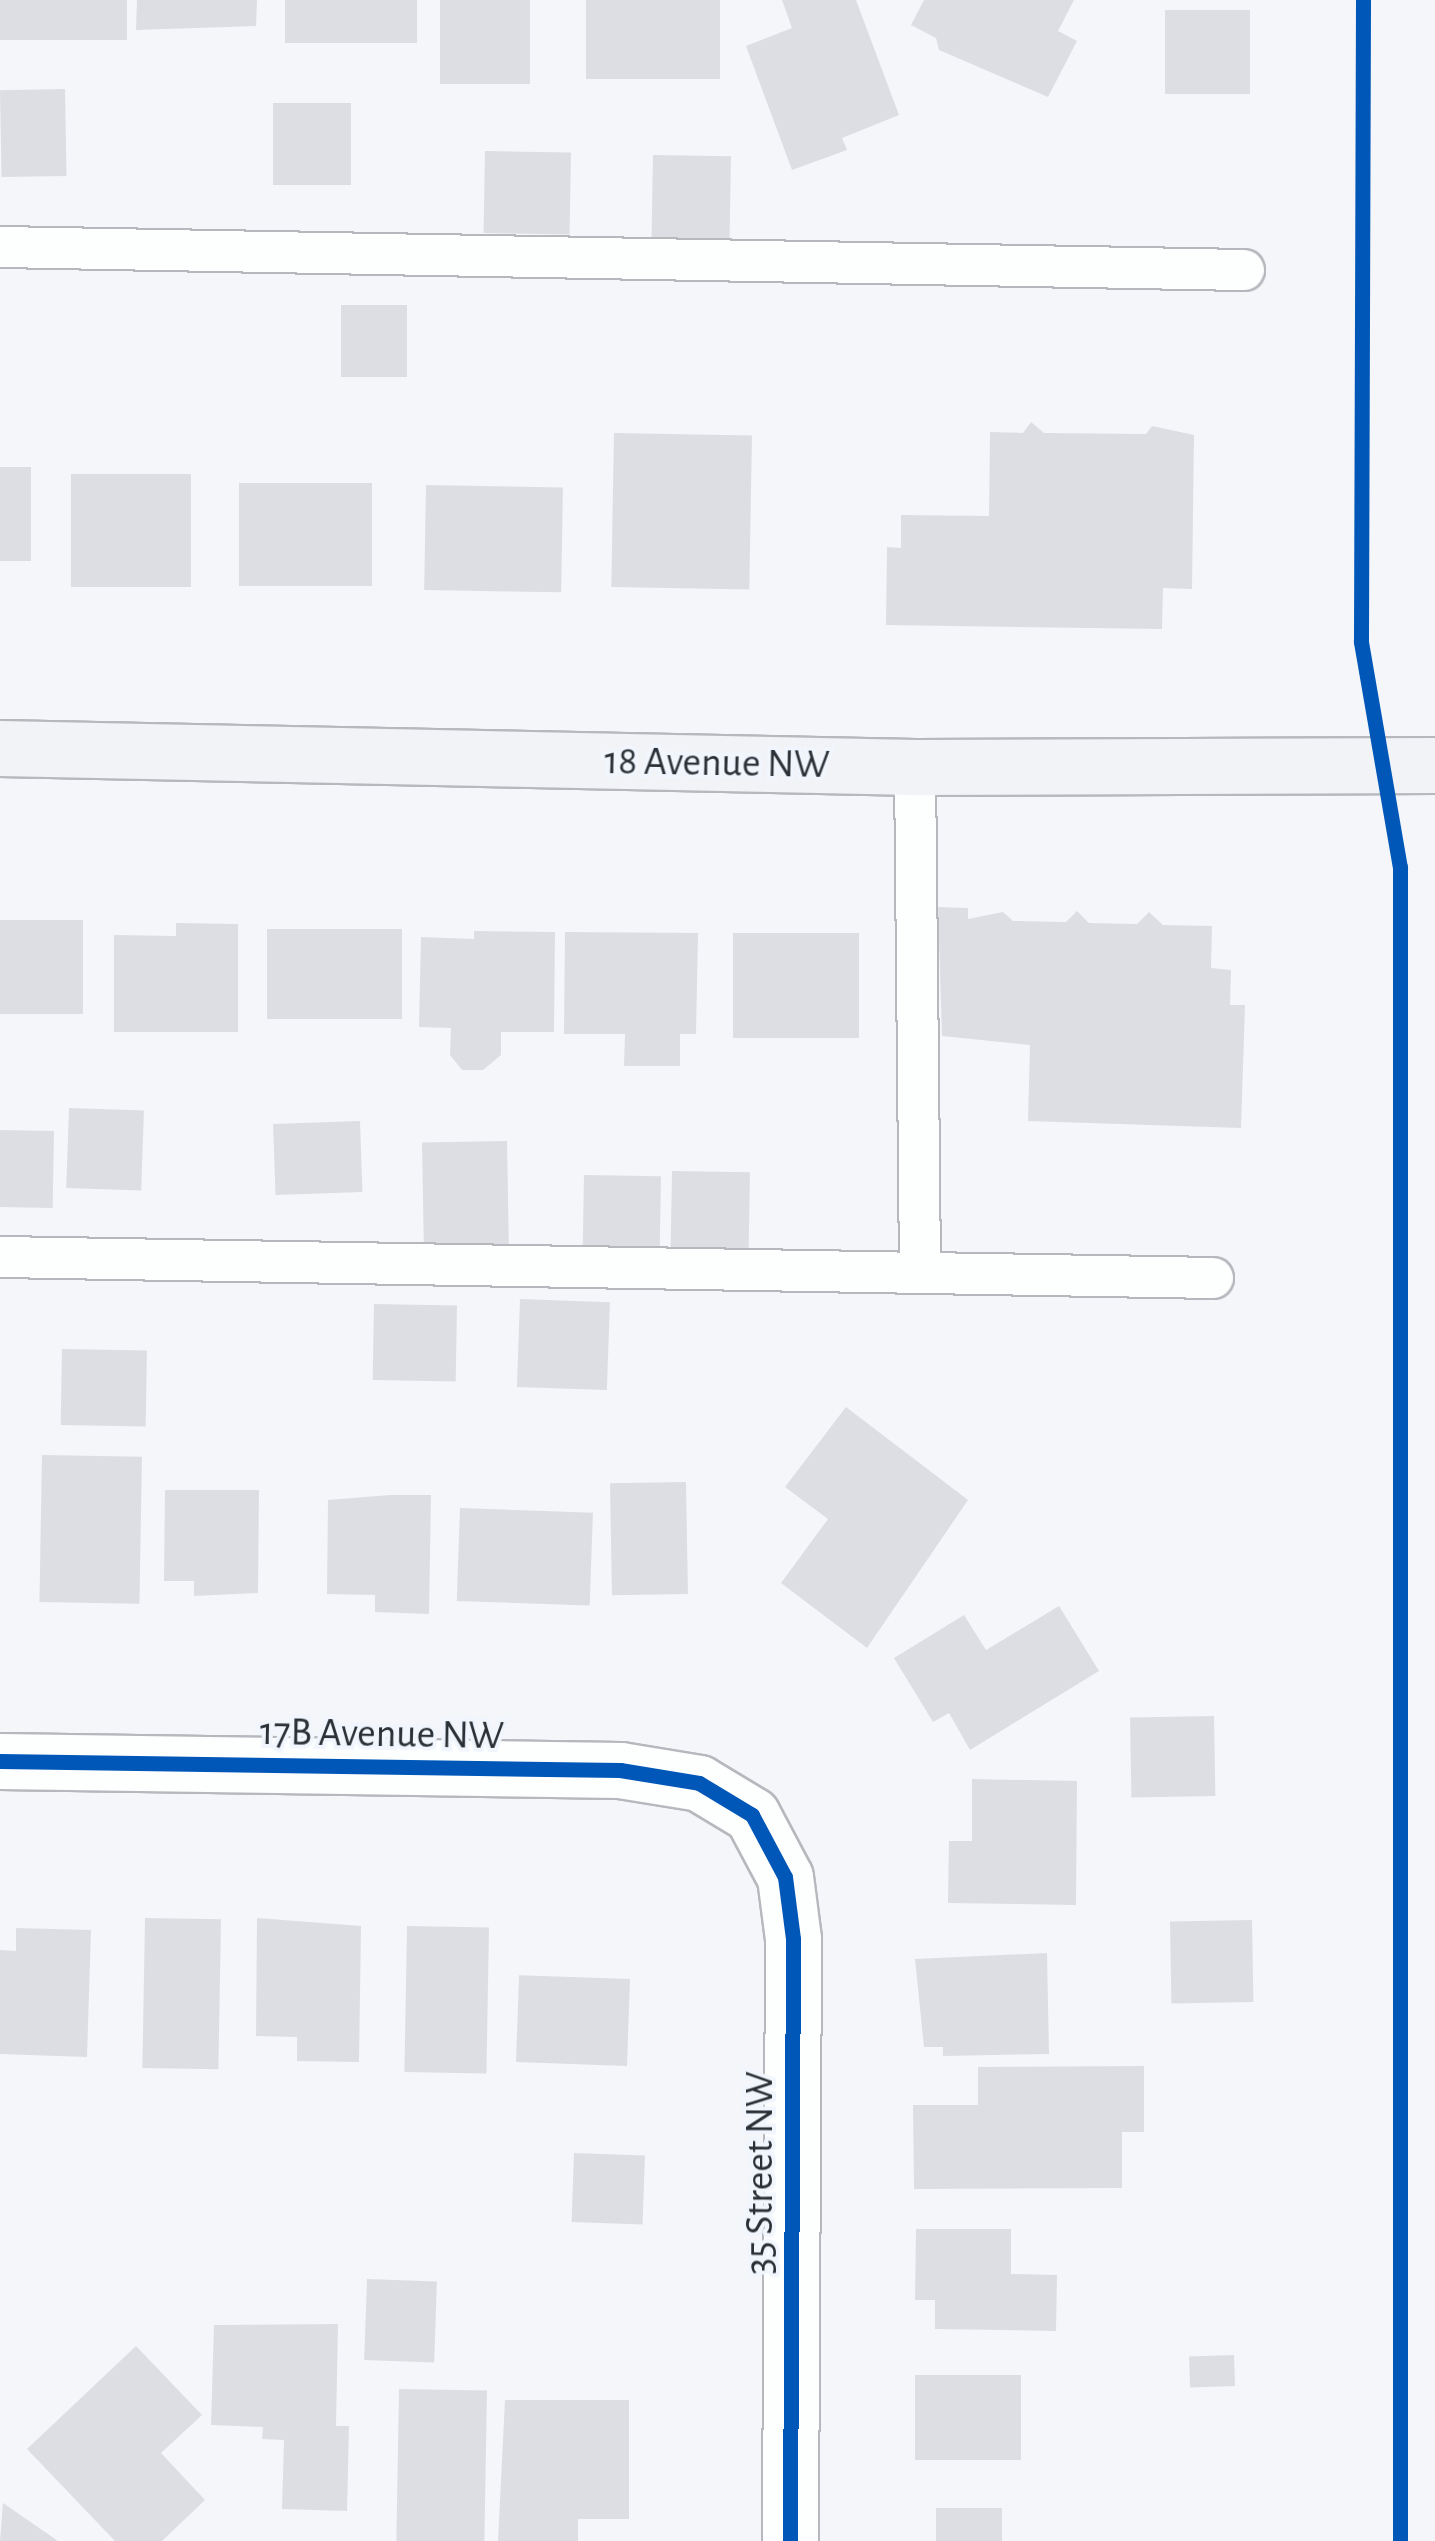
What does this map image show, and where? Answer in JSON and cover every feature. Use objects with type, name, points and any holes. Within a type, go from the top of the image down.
[{"type":"street","name":"18 Avenue NW","points":[[0,748],[916,767],[1435,765]]},
{"type":"street","name":"17B Avenue NW","points":[[0,1761],[620,1770],[700,1783],[752,1815]]},
{"type":"street","name":"35 Street NW","points":[[752,1815],[785,1877],[793,1939],[790,2541]]},
{"type":"lane","points":[[0,246],[1244,270]]},
{"type":"lane","points":[[916,767],[920,1273]]},
{"type":"lane","points":[[0,1257],[1213,1278]]},
{"type":"building","points":[[0,0],[127,0],[127,40],[0,40]]},
{"type":"building","points":[[137,0],[257,0],[256,26],[136,30]]},
{"type":"building","points":[[285,0],[417,0],[417,43],[285,43]]},
{"type":"building","points":[[440,0],[530,0],[530,84],[440,84]]},
{"type":"building","points":[[586,0],[720,0],[720,79],[586,79]]},
{"type":"building","points":[[782,0],[856,0],[899,115],[842,138],[847,150],[792,170],[746,46],[792,28]]},
{"type":"building","points":[[924,0],[1074,0],[1058,31],[1077,41],[1048,97],[939,50],[936,38],[911,25]]},
{"type":"building","points":[[1165,10],[1250,10],[1250,94],[1165,94]]},
{"type":"building","points":[[65,89],[67,176],[2,177],[0,90]]},
{"type":"building","points":[[273,103],[351,103],[351,185],[273,185]]},
{"type":"building","points":[[485,151],[571,153],[570,234],[484,233]]},
{"type":"building","points":[[653,155],[731,156],[730,239],[652,238]]},
{"type":"building","points":[[341,305],[407,305],[407,377],[341,377]]},
{"type":"building","points":[[1031,422],[1044,433],[1146,434],[1152,426],[1194,435],[1192,589],[1163,588],[1162,629],[886,625],[887,547],[901,548],[901,515],[989,516],[990,432],[1023,433]]},
{"type":"building","points":[[614,433],[752,435],[749,589],[611,587]]},
{"type":"building","points":[[0,467],[31,467],[31,561],[0,561]]},
{"type":"building","points":[[71,474],[191,474],[191,587],[71,587]]},
{"type":"building","points":[[239,483],[372,483],[372,586],[239,586]]},
{"type":"building","points":[[426,485],[563,487],[561,592],[424,590]]},
{"type":"building","points":[[938,907],[968,908],[968,919],[1003,912],[1013,921],[1066,922],[1077,911],[1089,923],[1137,924],[1149,912],[1163,925],[1212,926],[1211,968],[1231,970],[1230,1005],[1245,1005],[1241,1128],[1028,1121],[1030,1045],[942,1036]]},
{"type":"building","points":[[0,920],[83,920],[83,1014],[0,1014]]},
{"type":"building","points":[[176,923],[238,924],[238,1032],[114,1032],[114,935],[176,936]]},
{"type":"building","points":[[267,929],[402,929],[402,1019],[267,1019]]},
{"type":"building","points":[[474,931],[555,932],[554,1032],[501,1032],[501,1055],[483,1070],[462,1070],[450,1055],[451,1028],[419,1027],[421,937],[474,939]]},
{"type":"building","points":[[565,932],[698,933],[696,1034],[680,1034],[680,1066],[624,1066],[625,1034],[564,1034]]},
{"type":"building","points":[[733,933],[859,933],[859,1038],[733,1038]]},
{"type":"building","points":[[69,1108],[144,1111],[141,1191],[66,1188]]},
{"type":"building","points":[[360,1121],[362,1192],[276,1195],[273,1124]]},
{"type":"building","points":[[0,1130],[54,1131],[53,1208],[0,1207]]},
{"type":"building","points":[[507,1141],[509,1244],[424,1245],[422,1142]]},
{"type":"building","points":[[672,1171],[750,1172],[749,1249],[671,1248]]},
{"type":"building","points":[[584,1175],[661,1176],[660,1248],[583,1247]]},
{"type":"building","points":[[520,1299],[610,1302],[607,1390],[517,1387]]},
{"type":"building","points":[[374,1304],[457,1305],[456,1381],[373,1380]]},
{"type":"building","points":[[62,1349],[147,1350],[146,1426],[61,1425]]},
{"type":"building","points":[[846,1407],[968,1500],[867,1648],[781,1583],[828,1519],[785,1487]]},
{"type":"building","points":[[42,1455],[142,1457],[139,1604],[39,1602]]},
{"type":"building","points":[[686,1482],[688,1594],[612,1595],[610,1483]]},
{"type":"building","points":[[165,1490],[259,1490],[258,1593],[194,1596],[194,1581],[164,1581]]},
{"type":"building","points":[[431,1495],[429,1614],[375,1612],[375,1595],[327,1594],[328,1500]]},
{"type":"building","points":[[460,1508],[593,1513],[590,1606],[457,1601]]},
{"type":"building","points":[[1059,1606],[1099,1671],[970,1750],[949,1713],[933,1722],[894,1658],[964,1615],[986,1650]]},
{"type":"building","points":[[1214,1716],[1215,1796],[1131,1797],[1130,1717]]},
{"type":"building","points":[[972,1779],[1077,1781],[1076,1905],[948,1903],[949,1841],[972,1841]]},
{"type":"building","points":[[145,1918],[221,1919],[218,2069],[142,2068]]},
{"type":"building","points":[[257,1918],[361,1926],[359,2062],[297,2061],[297,2037],[256,2036]]},
{"type":"building","points":[[1252,1920],[1253,2002],[1171,2003],[1170,1921]]},
{"type":"building","points":[[407,1926],[489,1927],[486,2073],[404,2072]]},
{"type":"building","points":[[16,1928],[91,1930],[87,2057],[0,2054],[0,1950],[16,1951]]},
{"type":"building","points":[[1047,1953],[1049,2054],[943,2056],[943,2047],[924,2047],[915,1959]]},
{"type":"building","points":[[519,1975],[630,1979],[627,2066],[516,2062]]},
{"type":"building","points":[[1144,2066],[1144,2132],[1122,2132],[1122,2188],[914,2189],[913,2105],[978,2105],[978,2067]]},
{"type":"building","points":[[574,2153],[645,2155],[643,2224],[572,2222]]},
{"type":"building","points":[[916,2229],[1011,2229],[1011,2274],[1057,2275],[1056,2331],[935,2329],[935,2300],[915,2300]]},
{"type":"building","points":[[367,2279],[437,2281],[434,2362],[364,2360]]},
{"type":"building","points":[[338,2324],[336,2426],[349,2426],[347,2511],[282,2509],[284,2440],[262,2439],[263,2427],[211,2425],[214,2325]]},
{"type":"building","points":[[136,2346],[202,2415],[161,2453],[205,2500],[162,2541],[115,2541],[27,2449]]},
{"type":"building","points":[[1234,2355],[1235,2386],[1190,2388],[1189,2357]]},
{"type":"building","points":[[915,2375],[1021,2375],[1021,2460],[915,2460]]},
{"type":"building","points":[[399,2389],[487,2391],[484,2541],[396,2541]]},
{"type":"building","points":[[505,2400],[629,2400],[629,2519],[578,2519],[578,2541],[498,2541]]},
{"type":"building","points":[[3,2503],[58,2541],[0,2541]]},
{"type":"building","points":[[936,2508],[1002,2508],[1002,2541],[936,2541]]},
{"type":"cycle path","points":[[1363,0],[1361,642],[1400,867],[1400,2541]]},
{"type":"cycle path","points":[[0,1761],[620,1770],[699,1783],[752,1815],[785,1877],[793,1939],[790,2541]]}]
